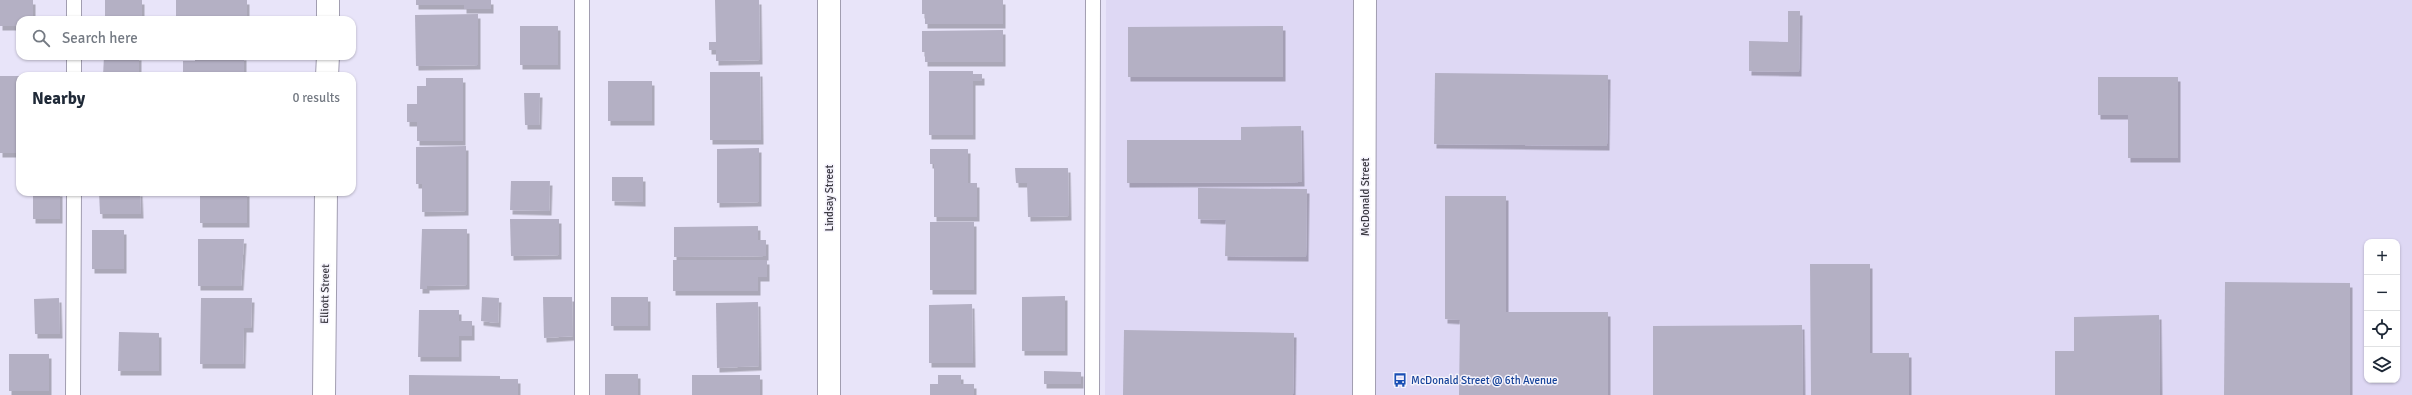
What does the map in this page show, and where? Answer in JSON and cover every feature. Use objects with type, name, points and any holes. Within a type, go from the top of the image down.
[{"type":"street","points":[[328,0],[328,16]]},
{"type":"street","name":"Lindsay Street","points":[[829,395],[830,0]]},
{"type":"street","name":"McDonald Street","points":[[1364,395],[1366,0]]},
{"type":"street","points":[[328,60],[328,72]]},
{"type":"street","name":"Elliott Street","points":[[324,395],[326,196]]},
{"type":"lane","points":[[74,0],[74,16]]},
{"type":"lane","points":[[582,0],[582,395]]},
{"type":"lane","points":[[1092,395],[1093,0]]},
{"type":"lane","points":[[74,60],[74,72]]},
{"type":"lane","points":[[73,395],[74,196]]},
{"type":"shaded area","points":[[1106,0],[2412,0],[2412,395],[1105,395]]},
{"type":"building","points":[[0,0],[33,0],[33,16],[16,16],[16,26],[0,26]]},
{"type":"building","points":[[105,0],[142,0],[142,16],[105,16]]},
{"type":"building","points":[[176,0],[247,0],[247,16],[176,16]]},
{"type":"building","points":[[416,0],[491,0],[491,9],[464,9],[464,5],[416,5]]},
{"type":"building","points":[[715,0],[759,0],[760,60],[716,61],[716,50],[709,50],[709,42],[716,42]]},
{"type":"building","points":[[922,0],[1003,0],[1003,24],[925,24],[925,14],[922,14]]},
{"type":"building","points":[[1788,11],[1800,11],[1799,72],[1749,71],[1749,41],[1788,42]]},
{"type":"building","points":[[478,14],[478,65],[416,66],[415,15]]},
{"type":"building","points":[[520,26],[558,26],[558,65],[520,65]]},
{"type":"building","points":[[1283,26],[1283,77],[1128,77],[1128,27]]},
{"type":"building","points":[[1003,30],[1003,62],[925,62],[925,52],[922,52],[922,31]]},
{"type":"building","points":[[104,60],[139,60],[139,72],[103,72]]},
{"type":"building","points":[[244,60],[244,72],[183,72],[183,61]]},
{"type":"building","points":[[929,71],[973,71],[973,74],[982,74],[982,81],[973,81],[973,135],[929,135]]},
{"type":"building","points":[[710,72],[760,72],[761,140],[710,140]]},
{"type":"building","points":[[1435,73],[1608,75],[1607,146],[1434,144]]},
{"type":"building","points":[[0,76],[16,76],[16,153],[0,153]]},
{"type":"building","points":[[2098,77],[2178,77],[2178,158],[2128,158],[2128,115],[2098,115]]},
{"type":"building","points":[[426,78],[463,78],[463,141],[417,141],[417,122],[407,122],[407,104],[417,104],[417,86],[426,86]]},
{"type":"building","points":[[608,81],[652,81],[652,121],[608,121]]},
{"type":"building","points":[[524,93],[540,93],[539,125],[525,125]]},
{"type":"building","points":[[1301,126],[1302,182],[1127,183],[1127,140],[1241,140],[1241,127]]},
{"type":"building","points":[[466,146],[466,211],[422,212],[422,184],[416,184],[416,147]]},
{"type":"building","points":[[759,148],[759,202],[717,203],[717,149]]},
{"type":"building","points":[[930,149],[968,149],[968,183],[977,183],[977,217],[934,217],[934,164],[930,164]]},
{"type":"building","points":[[1015,168],[1068,168],[1069,216],[1028,217],[1027,183],[1016,183]]},
{"type":"building","points":[[612,177],[643,177],[643,202],[612,201]]},
{"type":"building","points":[[511,181],[550,181],[549,211],[510,210]]},
{"type":"building","points":[[1198,188],[1307,189],[1306,257],[1225,256],[1226,220],[1198,219]]},
{"type":"building","points":[[33,196],[60,196],[60,219],[33,219]]},
{"type":"building","points":[[99,196],[140,196],[141,214],[100,214]]},
{"type":"building","points":[[200,196],[247,196],[247,223],[200,223]]},
{"type":"building","points":[[1445,196],[1506,196],[1506,312],[1608,312],[1608,395],[1459,395],[1460,320],[1445,319]]},
{"type":"building","points":[[510,219],[559,219],[559,255],[511,256]]},
{"type":"building","points":[[930,222],[974,222],[974,290],[930,290]]},
{"type":"building","points":[[758,226],[758,240],[766,240],[766,256],[674,257],[674,227]]},
{"type":"building","points":[[422,229],[467,229],[467,285],[427,286],[427,289],[420,289]]},
{"type":"building","points":[[92,230],[124,230],[124,269],[92,269]]},
{"type":"building","points":[[198,239],[244,239],[241,286],[198,286]]},
{"type":"building","points":[[673,260],[767,260],[767,277],[758,277],[758,291],[673,291]]},
{"type":"building","points":[[1810,264],[1870,264],[1870,353],[1909,353],[1909,395],[1811,395]]},
{"type":"building","points":[[2225,282],[2350,283],[2350,395],[2224,395]]},
{"type":"building","points":[[1065,296],[1065,351],[1022,351],[1022,297]]},
{"type":"building","points":[[482,297],[499,298],[498,323],[481,321]]},
{"type":"building","points":[[543,297],[572,297],[573,336],[544,338]]},
{"type":"building","points":[[611,297],[648,297],[648,326],[611,326]]},
{"type":"building","points":[[59,298],[60,334],[35,334],[34,299]]},
{"type":"building","points":[[201,298],[252,298],[251,328],[244,328],[243,364],[200,364]]},
{"type":"building","points":[[758,302],[759,366],[717,368],[716,303]]},
{"type":"building","points":[[972,304],[973,363],[929,363],[929,305]]},
{"type":"building","points":[[419,310],[459,310],[459,321],[472,321],[472,336],[459,336],[459,357],[418,357]]},
{"type":"building","points":[[2159,315],[2160,395],[2055,395],[2055,351],[2074,351],[2074,317]]},
{"type":"building","points":[[1802,325],[1803,395],[1653,395],[1653,326]]},
{"type":"building","points":[[1124,330],[1294,333],[1293,395],[1123,395]]},
{"type":"building","points":[[119,332],[159,333],[159,371],[118,371]]},
{"type":"building","points":[[9,354],[49,354],[49,391],[9,391]]},
{"type":"building","points":[[1044,371],[1081,372],[1081,384],[1044,384]]},
{"type":"building","points":[[605,374],[638,374],[638,395],[605,395]]},
{"type":"building","points":[[409,375],[500,376],[500,379],[518,379],[518,395],[409,395]]},
{"type":"building","points":[[692,375],[760,375],[760,395],[692,395]]},
{"type":"building","points":[[938,375],[961,375],[961,384],[974,384],[974,395],[930,395],[930,384],[938,384]]},
{"type":"place","name":"McDonald Street @ 6th Avenue","points":[[1400,380]]}]
